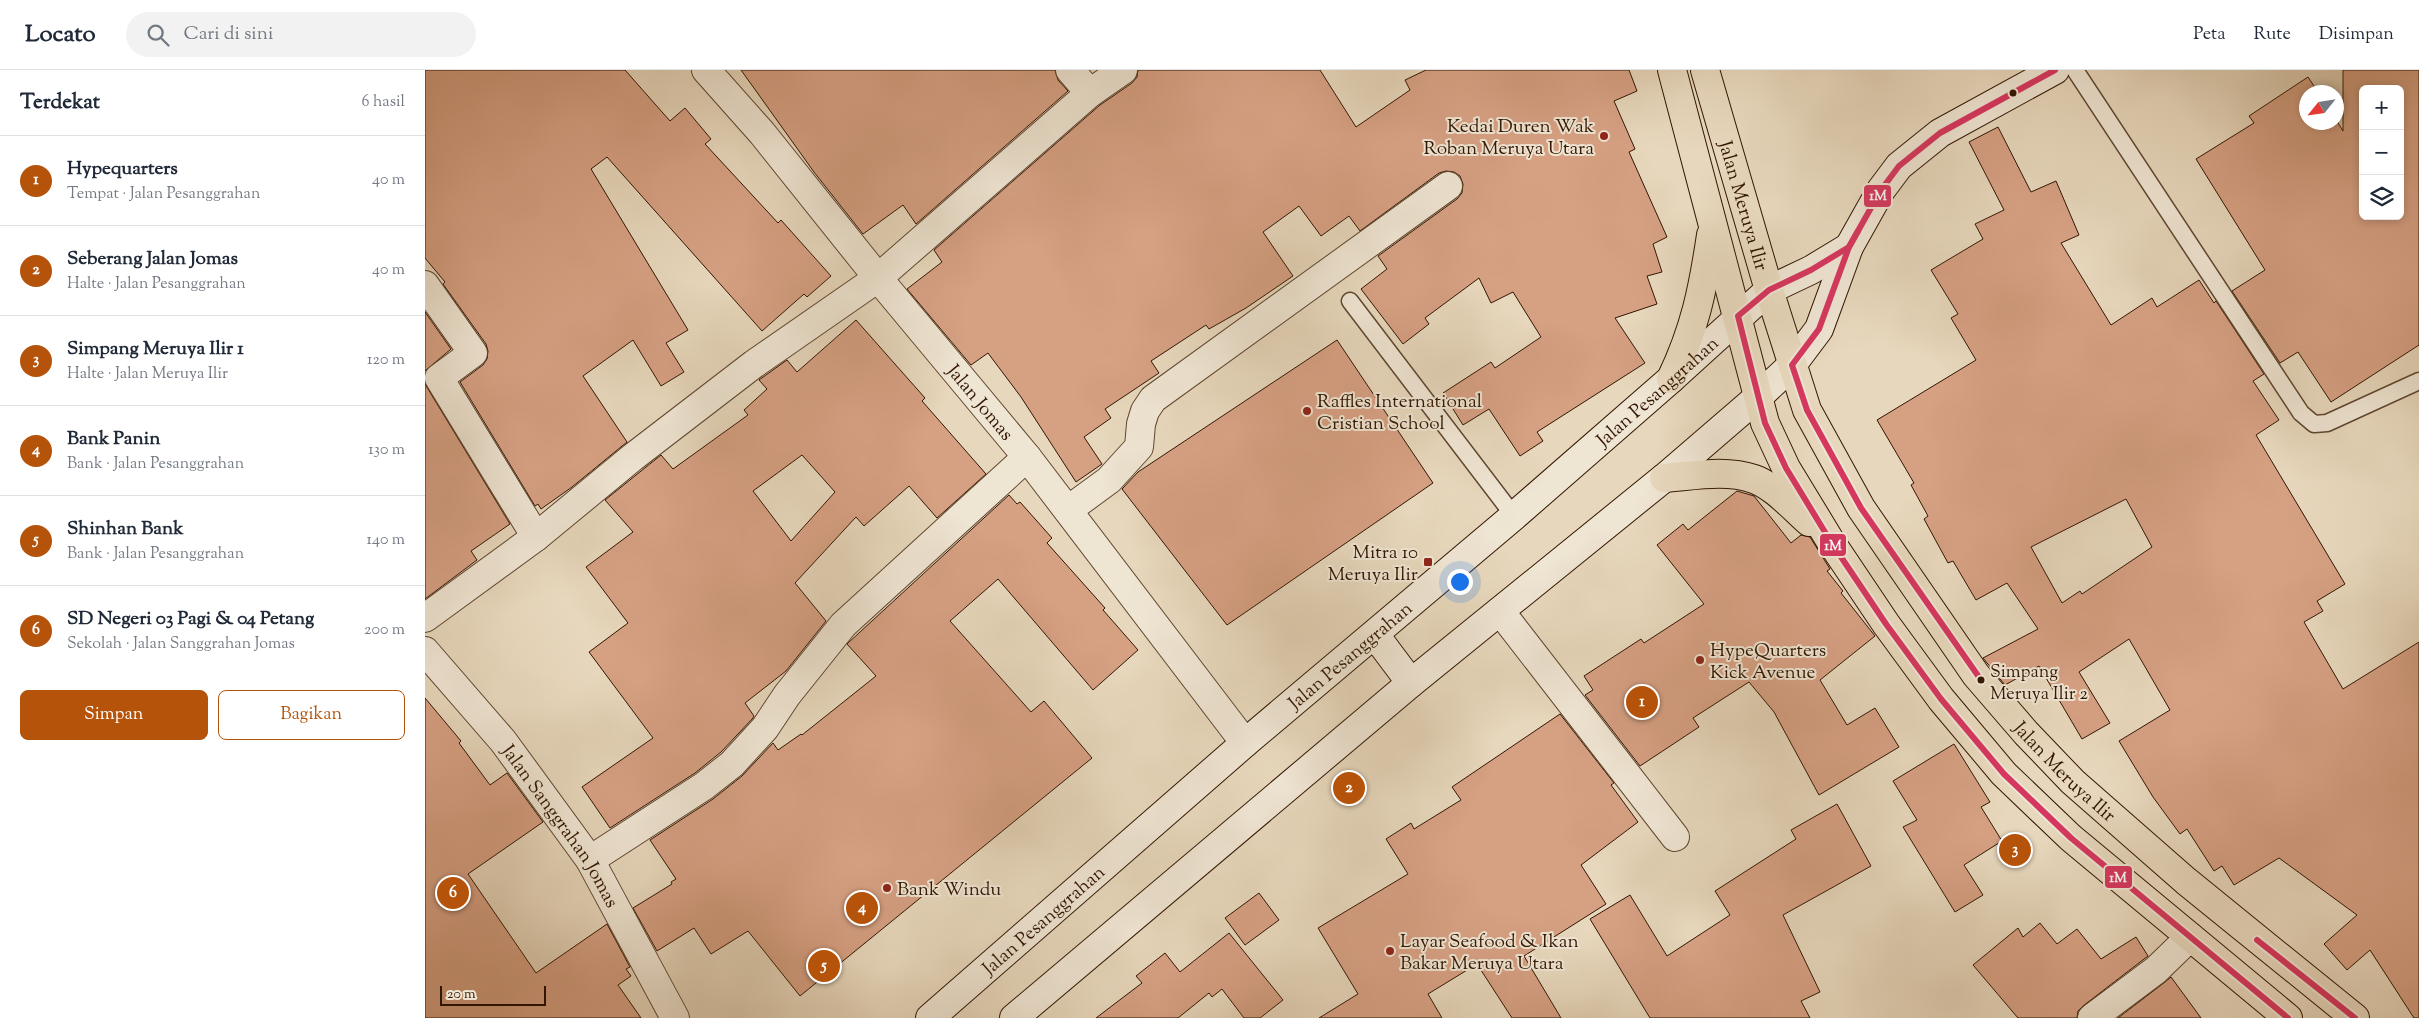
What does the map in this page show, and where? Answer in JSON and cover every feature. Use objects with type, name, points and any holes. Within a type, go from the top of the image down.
[{"type":"main road","name":"Jalan Meruya Ilir","points":[[1672,70],[1765,423],[1786,468],[1831,542],[1886,624],[1941,699],[2004,774],[2071,838],[2287,1018]]},
{"type":"main road","name":"Jalan Meruya Ilir","points":[[1705,70],[1769,290],[1807,410],[1861,508],[1976,675],[2025,733],[2073,782],[2186,881],[2355,1018]]},
{"type":"main road","points":[[1671,379],[1687,346],[1695,320],[1703,289],[1713,225]]},
{"type":"main road","points":[[1664,478],[1731,474],[1755,479],[1782,498],[1831,542]]},
{"type":"street","name":"Jalan Jomas","points":[[707,70],[762,133],[878,278],[1027,457],[1245,743]]},
{"type":"street","points":[[1070,70],[1091,93]]},
{"type":"street","points":[[425,618],[537,537],[633,457],[754,364],[878,278],[1091,93],[1123,70]]},
{"type":"street","points":[[1013,1018],[1411,683],[1664,478],[1758,397],[1792,365],[1819,329],[1849,247],[1881,190],[1899,166],[1940,133],[2055,70]]},
{"type":"street","points":[[1068,510],[1109,480],[1139,448],[1141,424],[1145,411],[1153,398],[1448,186]]},
{"type":"street","name":"Jalan Pesanggrahan","points":[[930,1018],[1245,743],[1514,516],[1671,379],[1738,316],[1769,290],[1811,270],[1849,247]]},
{"type":"street","points":[[425,285],[473,353],[439,378],[537,537]]},
{"type":"street","points":[[590,860],[704,786],[732,764],[765,728],[787,695],[843,625],[1027,457]]},
{"type":"street","points":[[1500,611],[1675,836]]},
{"type":"street","points":[[1375,635],[1411,683]]},
{"type":"street","name":"Jalan Sanggrahan Jomas","points":[[425,651],[503,741],[590,860],[675,1018]]},
{"type":"street","points":[[2092,1018],[2156,970],[2191,937]]},
{"type":"lane","points":[[2075,70],[2301,412],[2314,424],[2327,422],[2419,381]]},
{"type":"lane","points":[[1350,301],[1514,516]]},
{"type":"building","points":[[425,70],[625,70],[670,121],[685,108],[711,139],[705,144],[778,223],[781,220],[831,276],[807,297],[804,294],[762,331],[607,157],[591,169],[688,330],[666,343],[684,372],[661,386],[633,340],[583,376],[627,442],[572,487],[541,509],[538,504],[535,506],[460,382],[483,365],[487,359],[488,351],[486,344],[443,284],[445,282],[425,258]]},
{"type":"building","points":[[741,70],[1055,70],[1058,80],[1068,91],[916,224],[903,205],[863,234],[814,172]]},
{"type":"building","points":[[1138,70],[1320,70],[1356,127],[1410,90],[1405,80],[1426,70],[1629,70],[1637,91],[1614,101],[1635,149],[1629,152],[1667,237],[1653,244],[1662,272],[1647,276],[1657,304],[1615,318],[1645,363],[1537,432],[1543,441],[1520,456],[1489,409],[1463,425],[1443,393],[1491,362],[1495,368],[1541,337],[1513,292],[1491,303],[1479,278],[1425,318],[1429,324],[1403,344],[1361,289],[1387,269],[1378,256],[1457,199],[1462,193],[1463,184],[1460,176],[1454,172],[1446,171],[1439,173],[1360,231],[1349,216],[1321,236],[1299,206],[1263,232],[1293,276],[1246,308],[1209,329],[1206,325],[1151,361],[1159,373],[1105,409],[1111,418],[1084,437],[1102,464],[1076,482],[1021,397],[988,353],[971,365],[907,289],[942,262],[934,250],[1100,105],[1132,83],[1137,77]]},
{"type":"building","points":[[2343,70],[2419,70],[2419,345],[2331,402],[2298,352],[2280,363],[2232,291],[2265,270],[2196,159],[2254,123],[2249,116],[2308,77],[2313,85],[2299,85],[2299,130],[2344,130]]},
{"type":"building","points":[[1998,127],[2031,192],[2056,181],[2079,235],[2061,243],[2111,325],[2152,298],[2157,307],[2199,280],[2214,303],[2216,301],[2264,374],[2253,381],[2279,420],[2256,435],[2345,584],[2317,601],[2323,611],[2304,622],[2343,689],[2419,642],[2419,1018],[2414,1018],[2370,950],[2347,970],[2324,944],[2357,915],[2279,858],[2234,885],[2222,866],[2214,871],[2187,829],[2180,834],[2153,797],[2119,741],[2170,710],[2129,639],[2079,672],[2110,723],[2082,739],[2039,666],[2005,685],[1983,658],[2038,629],[2007,583],[1976,600],[1953,561],[1948,563],[1924,519],[1928,516],[1911,485],[1914,483],[1877,420],[1976,360],[1951,318],[1958,314],[1931,270],[1983,239],[1975,224],[2004,210],[1969,142]],"holes":[[[2126,499],[2152,547],[2082,594],[2080,591],[2062,603],[2031,547]]]},
{"type":"building","points":[[425,312],[451,349],[425,371]]},
{"type":"building","points":[[856,320],[925,398],[922,401],[986,474],[937,518],[909,486],[864,526],[856,517],[795,583],[826,621],[786,671],[745,703],[754,716],[753,718],[721,752],[695,773],[610,828],[582,787],[653,738],[589,652],[628,623],[586,567],[633,532],[605,500],[661,455],[673,469],[748,415],[744,410],[767,389],[759,380],[787,360],[797,372]],"holes":[[[802,455],[835,492],[791,541],[753,491]]]},
{"type":"building","name":"Raffles International Cristian School","points":[[1337,340],[1433,483],[1227,625],[1122,489],[1138,472]]},
{"type":"building","points":[[425,384],[510,524],[471,551],[477,560],[425,599]]},
{"type":"building","points":[[1737,491],[1754,496],[1791,543],[1801,535],[1810,537],[1830,569],[1827,571],[1843,591],[1841,593],[1875,636],[1820,680],[1847,725],[1875,708],[1899,747],[1819,795],[1774,712],[1749,682],[1693,718],[1699,727],[1640,766],[1585,695],[1593,690],[1584,676],[1641,639],[1644,643],[1704,604],[1657,545],[1683,524],[1688,530]]},
{"type":"building","points":[[1009,495],[1017,504],[1020,502],[1052,538],[1047,543],[1105,608],[1103,610],[1138,650],[1093,690],[998,579],[950,621],[1031,712],[1044,701],[1092,758],[800,996],[748,931],[711,954],[694,928],[657,951],[633,908],[672,884],[671,882],[676,879],[650,840],[713,799],[742,776],[773,743],[778,750],[802,735],[876,676],[847,644]]},
{"type":"building","points":[[425,698],[461,741],[459,743],[490,785],[507,773],[543,822],[468,874],[536,973],[607,924],[630,967],[626,969],[631,976],[618,985],[641,1018],[425,1018]]},
{"type":"building","points":[[1560,714],[1614,783],[1611,785],[1638,822],[1581,865],[1606,904],[1524,956],[1561,1018],[1512,1018],[1477,964],[1428,994],[1442,1018],[1319,1018],[1358,994],[1318,928],[1408,874],[1386,839],[1411,823],[1414,829],[1461,800],[1452,787]]},
{"type":"building","points":[[1954,744],[1990,802],[1981,807],[2002,841],[1964,865],[1983,895],[1955,912],[1903,827],[1917,820],[1893,781]]},
{"type":"building","points":[[1837,804],[1871,866],[1783,915],[1820,992],[1801,1001],[1810,1018],[1650,1018],[1590,919],[1630,895],[1667,956],[1730,915],[1715,891],[1796,839],[1791,830]]},
{"type":"building","points":[[1259,893],[1279,920],[1245,945],[1225,918]]},
{"type":"building","points":[[2040,923],[2057,944],[2077,929],[2101,959],[2136,937],[2148,956],[2083,1006],[2078,1011],[2077,1018],[2018,1018],[1973,965],[2018,928],[2023,937]]},
{"type":"building","points":[[1229,933],[1283,1000],[1260,1018],[1244,1018],[1222,989],[1212,997],[1209,993],[1178,1018],[1096,1018],[1142,983],[1136,976],[1165,953],[1180,972]]},
{"type":"building","points":[[2171,977],[2201,1018],[2118,1018],[2165,982]]},
{"type":"transit line","name":"1M","points":[[2055,70],[1940,133],[1899,166],[1881,190],[1849,247],[1811,270],[1769,290],[1738,316],[1765,423],[1786,468],[1831,542],[1886,624],[1941,699],[2004,774],[2071,838],[2288,1018]]},
{"type":"transit line","name":"1M","points":[[1858,231],[1849,247],[1819,329],[1792,365],[1807,410],[1861,508],[1981,680]]},
{"type":"transit line","name":"1M","points":[[2257,940],[2355,1018]]},
{"type":"place","name":"Kedai Duren Wak Roban Meruya Utara","points":[[1604,136]]},
{"type":"place","name":"Raffles International Cristian School","points":[[1307,411]]},
{"type":"place","name":"Mitra 10 Meruya Ilir","points":[[1428,562]]},
{"type":"place","name":"HypeQuarters Kick Avenue","points":[[1700,660]]},
{"type":"place","name":"Simpang Meruya Ilir 2","points":[[1981,680]]},
{"type":"place","name":"Hypequarters","points":[[1642,702]]},
{"type":"place","name":"Seberang Jalan Jomas","points":[[1349,788]]},
{"type":"place","name":"Simpang Meruya Ilir 1","points":[[2015,850]]},
{"type":"place","name":"Bank Windu","points":[[887,888]]},
{"type":"place","name":"SD Negeri 03 Pagi & 04 Petang","points":[[453,893]]},
{"type":"place","name":"Bank Panin","points":[[862,908]]},
{"type":"place","name":"Layar Seafood & Ikan Bakar Meruya Utara","points":[[1390,951]]},
{"type":"place","name":"Shinhan Bank","points":[[824,966]]}]
